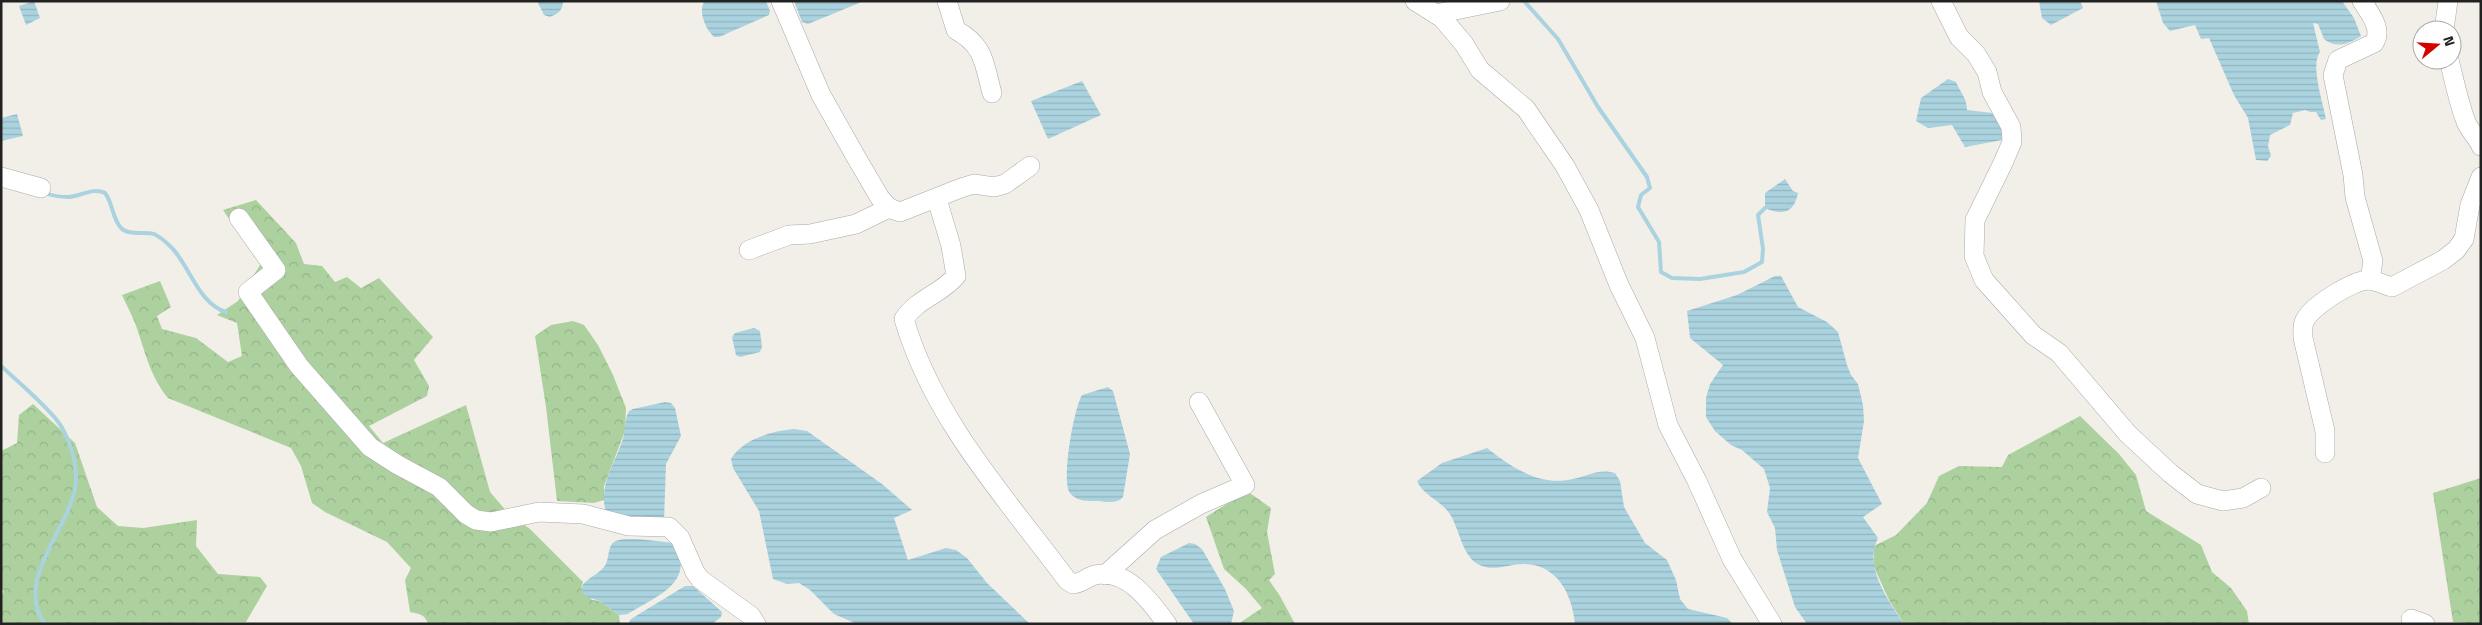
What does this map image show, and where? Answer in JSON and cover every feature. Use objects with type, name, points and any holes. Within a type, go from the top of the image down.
[{"type":"street","points":[[781,1],[822,95],[856,158],[880,198],[889,208],[900,212],[974,184],[994,187],[1005,184],[1030,166]]},
{"type":"street","points":[[946,1],[956,30],[970,38],[981,52],[992,93]]},
{"type":"street","points":[[1415,1],[1436,14],[1452,28],[1480,70],[1526,109],[1565,166],[1588,210],[1619,285],[1646,338],[1668,425],[1697,482],[1732,559],[1772,624]]},
{"type":"street","points":[[1436,14],[1500,1]]},
{"type":"street","points":[[1941,1],[1959,37],[1976,54],[1987,72],[1992,92],[2011,127],[2012,142],[1975,220],[1974,256],[1984,280],[2033,335],[2059,353],[2128,434],[2170,473],[2197,494],[2223,501],[2243,498],[2261,488]]},
{"type":"street","points":[[2362,1],[2375,22],[2378,30],[2377,37],[2374,43],[2338,60],[2333,75],[2353,175],[2355,197],[2373,261],[2370,280]]},
{"type":"street","points":[[2445,20],[2448,1]]},
{"type":"street","points":[[2452,70],[2465,119],[2470,131],[2477,137],[2481,146]]},
{"type":"street","points":[[2325,453],[2325,431],[2308,364],[2302,325],[2315,308],[2336,294],[2370,280],[2392,287],[2443,260],[2456,250],[2464,239],[2470,205],[2481,176]]},
{"type":"street","points":[[1,177],[41,188]]},
{"type":"street","points":[[937,199],[952,246],[956,276],[948,285],[921,302],[904,319],[921,368],[962,441],[1067,580],[1073,584],[1082,583],[1094,575],[1105,575],[1132,584],[1151,602],[1167,624]]},
{"type":"street","points":[[749,250],[789,235],[810,234],[856,224],[889,208]]},
{"type":"street","points":[[239,218],[276,270],[248,292],[300,366],[370,447],[398,465],[439,487],[466,514],[476,520],[490,522],[539,512],[583,514],[629,526],[669,528],[680,538],[694,572],[700,579],[751,616],[756,624]]},
{"type":"street","points":[[1105,575],[1155,530],[1202,504],[1244,485],[1199,402]]},
{"type":"green space","points":[[256,200],[296,243],[304,264],[322,266],[335,282],[347,277],[361,288],[379,278],[433,337],[414,360],[429,386],[427,396],[369,426],[383,443],[466,405],[490,492],[509,514],[530,529],[583,582],[581,588],[592,600],[600,601],[619,615],[620,624],[428,624],[423,616],[410,612],[405,580],[411,568],[387,542],[325,512],[312,503],[301,466],[291,448],[168,398],[156,380],[135,323],[122,295],[160,281],[171,307],[157,316],[162,329],[196,338],[228,362],[242,356],[237,323],[217,315],[238,301],[260,265],[263,238],[233,225],[223,210]]},
{"type":"green space","points":[[573,321],[584,325],[598,345],[613,375],[626,408],[625,431],[604,486],[604,500],[594,503],[557,501],[546,407],[535,336],[551,325]]},
{"type":"green space","points":[[33,404],[75,443],[97,507],[118,526],[143,528],[197,520],[196,546],[218,574],[260,577],[267,586],[246,622],[1,624],[1,597],[4,591],[1,588],[1,451],[17,443],[19,415]]},
{"type":"green space","points":[[2080,416],[2119,454],[2136,475],[2146,511],[2201,545],[2212,572],[2231,588],[2247,611],[2249,624],[1904,624],[1889,600],[1874,567],[1874,546],[1896,535],[1927,503],[1939,476],[1959,466],[2002,467],[2008,455]]},
{"type":"green space","points":[[2481,478],[2481,624],[2453,622],[2433,493]]},
{"type":"green space","points":[[1247,491],[1271,508],[1267,532],[1275,574],[1269,580],[1295,624],[1238,624],[1262,608],[1246,589],[1224,569],[1206,517]]},
{"type":"water","points":[[34,1],[40,18],[26,25],[19,6]]},
{"type":"water","points":[[537,1],[563,1],[563,4],[561,10],[550,17],[544,15]]},
{"type":"water","points":[[705,1],[766,1],[770,11],[769,15],[719,37],[714,37],[708,30],[702,14]]},
{"type":"water","points":[[794,1],[864,1],[808,24],[802,22]]},
{"type":"water","points":[[2039,1],[2080,1],[2083,8],[2051,25],[2042,18]]},
{"type":"water","points":[[2156,1],[2342,1],[2354,18],[2361,36],[2347,43],[2333,44],[2324,39],[2318,24],[2313,23],[2320,52],[2316,65],[2326,119],[2321,120],[2316,112],[2305,110],[2293,113],[2290,125],[2270,135],[2268,146],[2271,156],[2267,161],[2256,160],[2248,118],[2234,95],[2209,38],[2201,39],[2195,25],[2170,31],[2163,23]]},
{"type":"water","points":[[1948,79],[1956,82],[1965,99],[1967,110],[1992,113],[2004,131],[2002,140],[1965,147],[1952,125],[1928,128],[1916,121],[1921,98]]},
{"type":"water","points":[[1082,81],[1101,115],[1048,139],[1031,101]]},
{"type":"water","points":[[17,114],[23,136],[1,141],[1,118]]},
{"type":"water","points":[[1785,179],[1793,191],[1798,193],[1794,205],[1791,209],[1782,212],[1765,208],[1765,193]]},
{"type":"water","points":[[1775,276],[1781,276],[1798,307],[1827,322],[1838,332],[1847,365],[1851,375],[1858,384],[1863,405],[1864,421],[1858,458],[1882,504],[1863,517],[1878,538],[1874,549],[1874,560],[1880,583],[1904,624],[1807,624],[1795,607],[1777,550],[1775,528],[1767,512],[1770,488],[1764,469],[1742,450],[1731,445],[1715,431],[1706,417],[1706,398],[1710,384],[1723,365],[1690,338],[1687,311],[1737,295]]},
{"type":"water","points":[[754,328],[760,331],[762,347],[760,352],[740,357],[736,355],[732,337],[735,333]]},
{"type":"water","points":[[1108,387],[1113,391],[1130,454],[1123,497],[1118,501],[1112,502],[1083,500],[1073,496],[1068,486],[1068,460],[1075,414],[1082,395]]},
{"type":"water","points":[[665,402],[671,403],[675,408],[681,436],[666,464],[664,521],[608,517],[605,507],[605,488],[610,470],[622,442],[629,411]]},
{"type":"water","points":[[794,429],[807,431],[882,484],[912,510],[894,518],[908,560],[946,548],[956,550],[967,558],[987,583],[1030,624],[857,624],[834,614],[810,590],[799,583],[787,584],[773,579],[759,511],[733,468],[731,459],[736,452],[750,441],[768,434]]},
{"type":"water","points":[[1487,448],[1516,468],[1538,478],[1561,481],[1604,471],[1615,473],[1620,481],[1624,507],[1645,543],[1667,560],[1676,580],[1680,599],[1688,609],[1727,618],[1733,624],[1575,624],[1571,602],[1566,592],[1554,575],[1545,569],[1535,565],[1518,564],[1498,568],[1482,566],[1476,563],[1466,551],[1451,516],[1443,506],[1424,491],[1417,481],[1442,463]]},
{"type":"water","points":[[622,539],[674,543],[680,557],[680,568],[677,578],[661,594],[628,614],[619,615],[600,601],[586,597],[581,588],[586,581],[606,564],[614,542]]},
{"type":"water","points":[[1189,543],[1195,544],[1202,549],[1225,589],[1234,611],[1231,624],[1194,624],[1156,569],[1161,557]]},
{"type":"water","points":[[685,586],[693,586],[722,612],[721,617],[712,624],[628,624],[631,619]]},
{"type":"waterway","points":[[1524,1],[1558,39],[1598,107],[1647,177],[1650,188],[1641,195],[1638,207],[1659,242],[1661,272],[1672,278],[1700,279],[1744,272],[1762,262],[1763,249],[1758,215],[1765,208]]},
{"type":"waterway","points":[[45,193],[69,197],[92,191],[105,193],[121,228],[132,233],[154,234],[164,240],[178,256],[202,293],[217,308],[226,312]]},
{"type":"waterway","points":[[1,366],[42,403],[56,419],[67,438],[75,467],[76,481],[72,498],[47,553],[36,589],[37,607],[45,624]]}]
